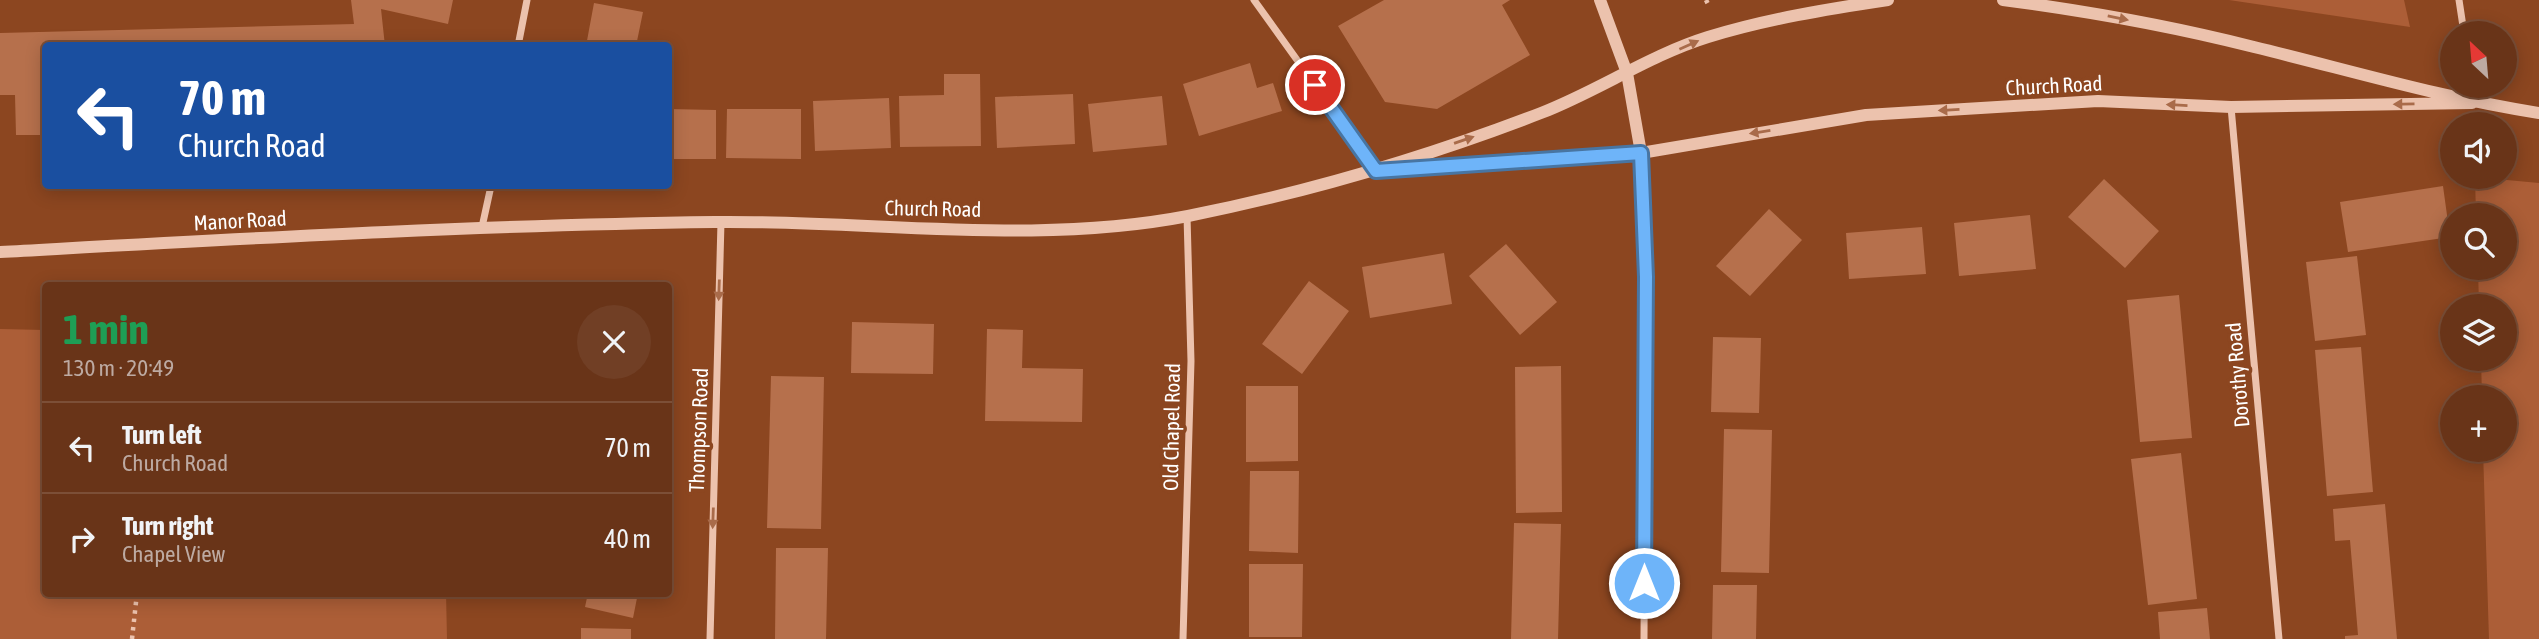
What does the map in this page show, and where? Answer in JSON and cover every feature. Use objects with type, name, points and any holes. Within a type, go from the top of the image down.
[{"type":"street","points":[[519,42],[527,0]]},
{"type":"street","points":[[1254,0],[1376,171]]},
{"type":"street","points":[[1600,0],[1627,73],[1641,153],[1646,277],[1644,639]]},
{"type":"street","name":"Church Road","points":[[482,227],[721,222],[1003,229],[1097,228],[1187,216],[1376,171],[1544,112],[1709,37],[1817,10],[1888,0]]},
{"type":"street","name":"Church Road","points":[[2003,0],[2077,10],[2250,46],[2472,103],[2539,113]]},
{"type":"street","points":[[2459,0],[2462,21]]},
{"type":"street","points":[[2471,98],[2472,103]]},
{"type":"street","name":"Church Road","points":[[1376,171],[1641,153],[1867,115],[2098,101],[2231,107],[2472,103]]},
{"type":"street","name":"Dorothy Road","points":[[2231,107],[2278,639]]},
{"type":"street","points":[[482,227],[490,189]]},
{"type":"street","name":"Old Chapel Road","points":[[1183,639],[1191,360],[1187,216]]},
{"type":"street","name":"Thompson Road","points":[[709,639],[721,222]]},
{"type":"street","name":"Manor Road","points":[[0,252],[482,227]]},
{"type":"path","points":[[132,639],[137,597]]},
{"type":"shaded area","points":[[2229,0],[2404,0],[2410,27]]},
{"type":"shaded area","points":[[2517,181],[2539,183],[2539,639],[2489,639],[2483,462],[2517,462],[2517,385],[2482,385],[2481,371],[2517,371],[2517,294],[2479,294],[2478,280],[2517,280],[2517,203],[2476,203],[2475,189],[2517,189]]},
{"type":"shaded area","points":[[0,329],[42,330],[42,597],[446,597],[447,639],[0,639]]},
{"type":"building","points":[[351,0],[453,0],[448,24],[381,9],[385,42],[42,42],[42,135],[16,135],[15,95],[0,95],[0,33],[354,24]]},
{"type":"building","points":[[1384,0],[1510,0],[1502,5],[1530,55],[1437,109],[1385,102],[1338,26]]},
{"type":"building","points":[[594,3],[643,12],[637,42],[587,42]]},
{"type":"building","points":[[1250,63],[1257,88],[1273,83],[1282,111],[1199,136],[1183,84]]},
{"type":"building","points":[[944,74],[980,74],[981,146],[900,147],[899,96],[944,95]]},
{"type":"building","points":[[1073,94],[1075,144],[997,148],[995,97]]},
{"type":"building","points":[[1162,96],[1167,145],[1093,152],[1088,104]]},
{"type":"building","points":[[889,98],[891,148],[815,151],[813,101]]},
{"type":"building","points":[[672,109],[716,110],[716,159],[672,159]]},
{"type":"building","points":[[727,109],[801,109],[801,159],[726,158]]},
{"type":"building","points":[[2104,179],[2159,231],[2125,268],[2068,217]]},
{"type":"building","points":[[2440,186],[2443,189],[2445,203],[2440,203],[2440,238],[2348,252],[2340,202]]},
{"type":"building","points":[[1769,209],[1802,240],[1750,296],[1716,266]]},
{"type":"building","points":[[2030,215],[2036,269],[1959,276],[1954,223]]},
{"type":"building","points":[[1922,227],[1926,274],[1849,279],[1846,233]]},
{"type":"building","points":[[1506,244],[1557,302],[1520,335],[1469,276]]},
{"type":"building","points":[[1444,253],[1452,304],[1370,318],[1362,267]]},
{"type":"building","points":[[2357,256],[2366,335],[2315,341],[2306,262]]},
{"type":"building","points":[[1309,281],[1349,311],[1302,374],[1262,344]]},
{"type":"building","points":[[2179,295],[2192,438],[2140,442],[2127,300]]},
{"type":"building","points":[[852,322],[934,324],[933,374],[851,373]]},
{"type":"building","points":[[987,329],[1023,330],[1022,368],[1083,369],[1082,422],[985,421]]},
{"type":"building","points":[[1713,337],[1761,338],[1759,413],[1711,412]]},
{"type":"building","points":[[2361,347],[2373,492],[2327,496],[2315,350]]},
{"type":"building","points":[[1561,366],[1562,512],[1516,513],[1515,367]]},
{"type":"building","points":[[771,376],[824,377],[821,529],[767,528]]},
{"type":"building","points":[[1246,386],[1298,386],[1298,461],[1246,462]]},
{"type":"building","points":[[1724,429],[1772,430],[1769,573],[1721,572]]},
{"type":"building","points":[[2181,453],[2197,599],[2148,605],[2131,459]]},
{"type":"building","points":[[1250,471],[1299,471],[1298,553],[1249,551]]},
{"type":"building","points":[[2385,504],[2397,639],[2345,639],[2345,636],[2358,635],[2350,540],[2335,541],[2333,509]]},
{"type":"building","points":[[1514,523],[1561,524],[1558,639],[1511,639]]},
{"type":"building","points":[[776,548],[828,548],[826,639],[775,639]]},
{"type":"building","points":[[1249,564],[1303,564],[1302,637],[1249,637]]},
{"type":"building","points":[[1713,585],[1757,585],[1756,639],[1712,639]]},
{"type":"building","points":[[587,597],[637,597],[633,618],[585,607]]},
{"type":"building","points":[[2207,608],[2210,639],[2160,639],[2158,612]]},
{"type":"building","points":[[581,628],[631,629],[631,639],[581,639]]},
{"type":"route","points":[[1315,85],[1376,171],[1641,153],[1646,277],[1644,583]]}]
